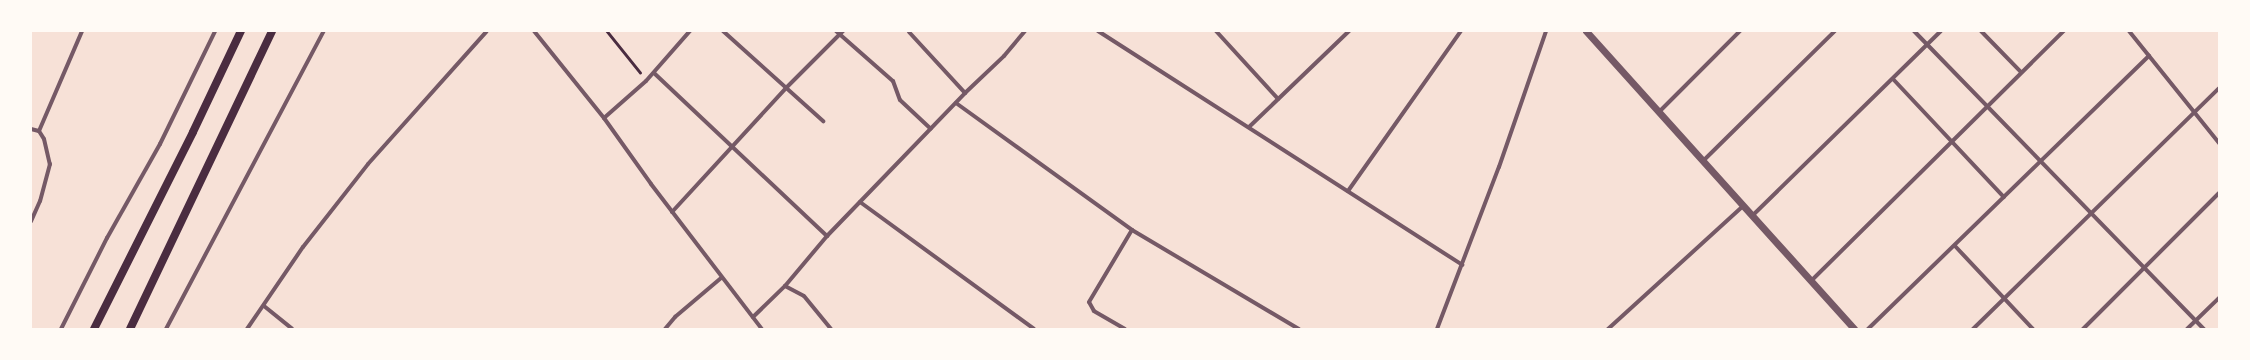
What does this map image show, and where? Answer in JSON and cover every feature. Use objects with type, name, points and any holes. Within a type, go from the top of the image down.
[{"type":"main road","points":[[94,329],[193,132],[241,31]]},
{"type":"main road","points":[[130,329],[272,31]]},
{"type":"street","points":[[39,131],[82,31]]},
{"type":"street","points":[[61,329],[92,265],[160,144],[215,31]]},
{"type":"street","points":[[166,329],[324,31]]},
{"type":"street","points":[[247,329],[303,247],[368,164],[487,31]]},
{"type":"street","points":[[534,31],[604,118],[721,278],[762,329]]},
{"type":"street","points":[[604,118],[654,73],[690,31]]},
{"type":"street","points":[[723,31],[823,121]]},
{"type":"street","points":[[753,316],[785,286],[827,236],[965,93],[1004,56],[1025,31]]},
{"type":"street","points":[[1098,31],[1462,265]]},
{"type":"street","points":[[1216,31],[1278,99]]},
{"type":"street","points":[[1249,127],[1349,31]]},
{"type":"street","points":[[1348,191],[1461,31]]},
{"type":"street","points":[[1437,329],[1462,265],[1546,31]]},
{"type":"street","points":[[1586,31],[1854,329]]},
{"type":"street","points":[[1659,112],[1740,31]]},
{"type":"street","points":[[1703,161],[1835,31]]},
{"type":"street","points":[[1914,31],[2040,161],[2145,266],[2204,329]]},
{"type":"street","points":[[1752,216],[1941,31]]},
{"type":"street","points":[[1981,31],[2021,72]]},
{"type":"street","points":[[1811,281],[1986,105],[2064,31]]},
{"type":"street","points":[[2129,31],[2219,143]]},
{"type":"street","points":[[672,212],[786,88],[840,32],[893,81],[900,100],[931,129]]},
{"type":"street","points":[[909,32],[965,93]]},
{"type":"street","points":[[1868,329],[2149,56]]},
{"type":"street","points":[[654,73],[733,145],[827,236]]},
{"type":"street","points":[[1892,78],[2004,197]]},
{"type":"street","points":[[1973,329],[2219,88]]},
{"type":"street","points":[[956,103],[1132,230],[1299,329]]},
{"type":"street","points":[[31,129],[39,131],[44,139],[50,164],[40,201],[31,221]]},
{"type":"street","points":[[2083,329],[2219,192]]},
{"type":"street","points":[[860,202],[1034,329]]},
{"type":"street","points":[[1608,329],[1743,206]]},
{"type":"street","points":[[1125,329],[1094,311],[1089,302],[1132,230]]},
{"type":"street","points":[[1955,246],[2033,329]]},
{"type":"street","points":[[665,329],[675,317],[721,278]]},
{"type":"street","points":[[785,286],[804,296],[831,329]]},
{"type":"street","points":[[2187,329],[2219,298]]},
{"type":"street","points":[[264,306],[292,329]]},
{"type":"path","points":[[607,31],[646,81]]}]
